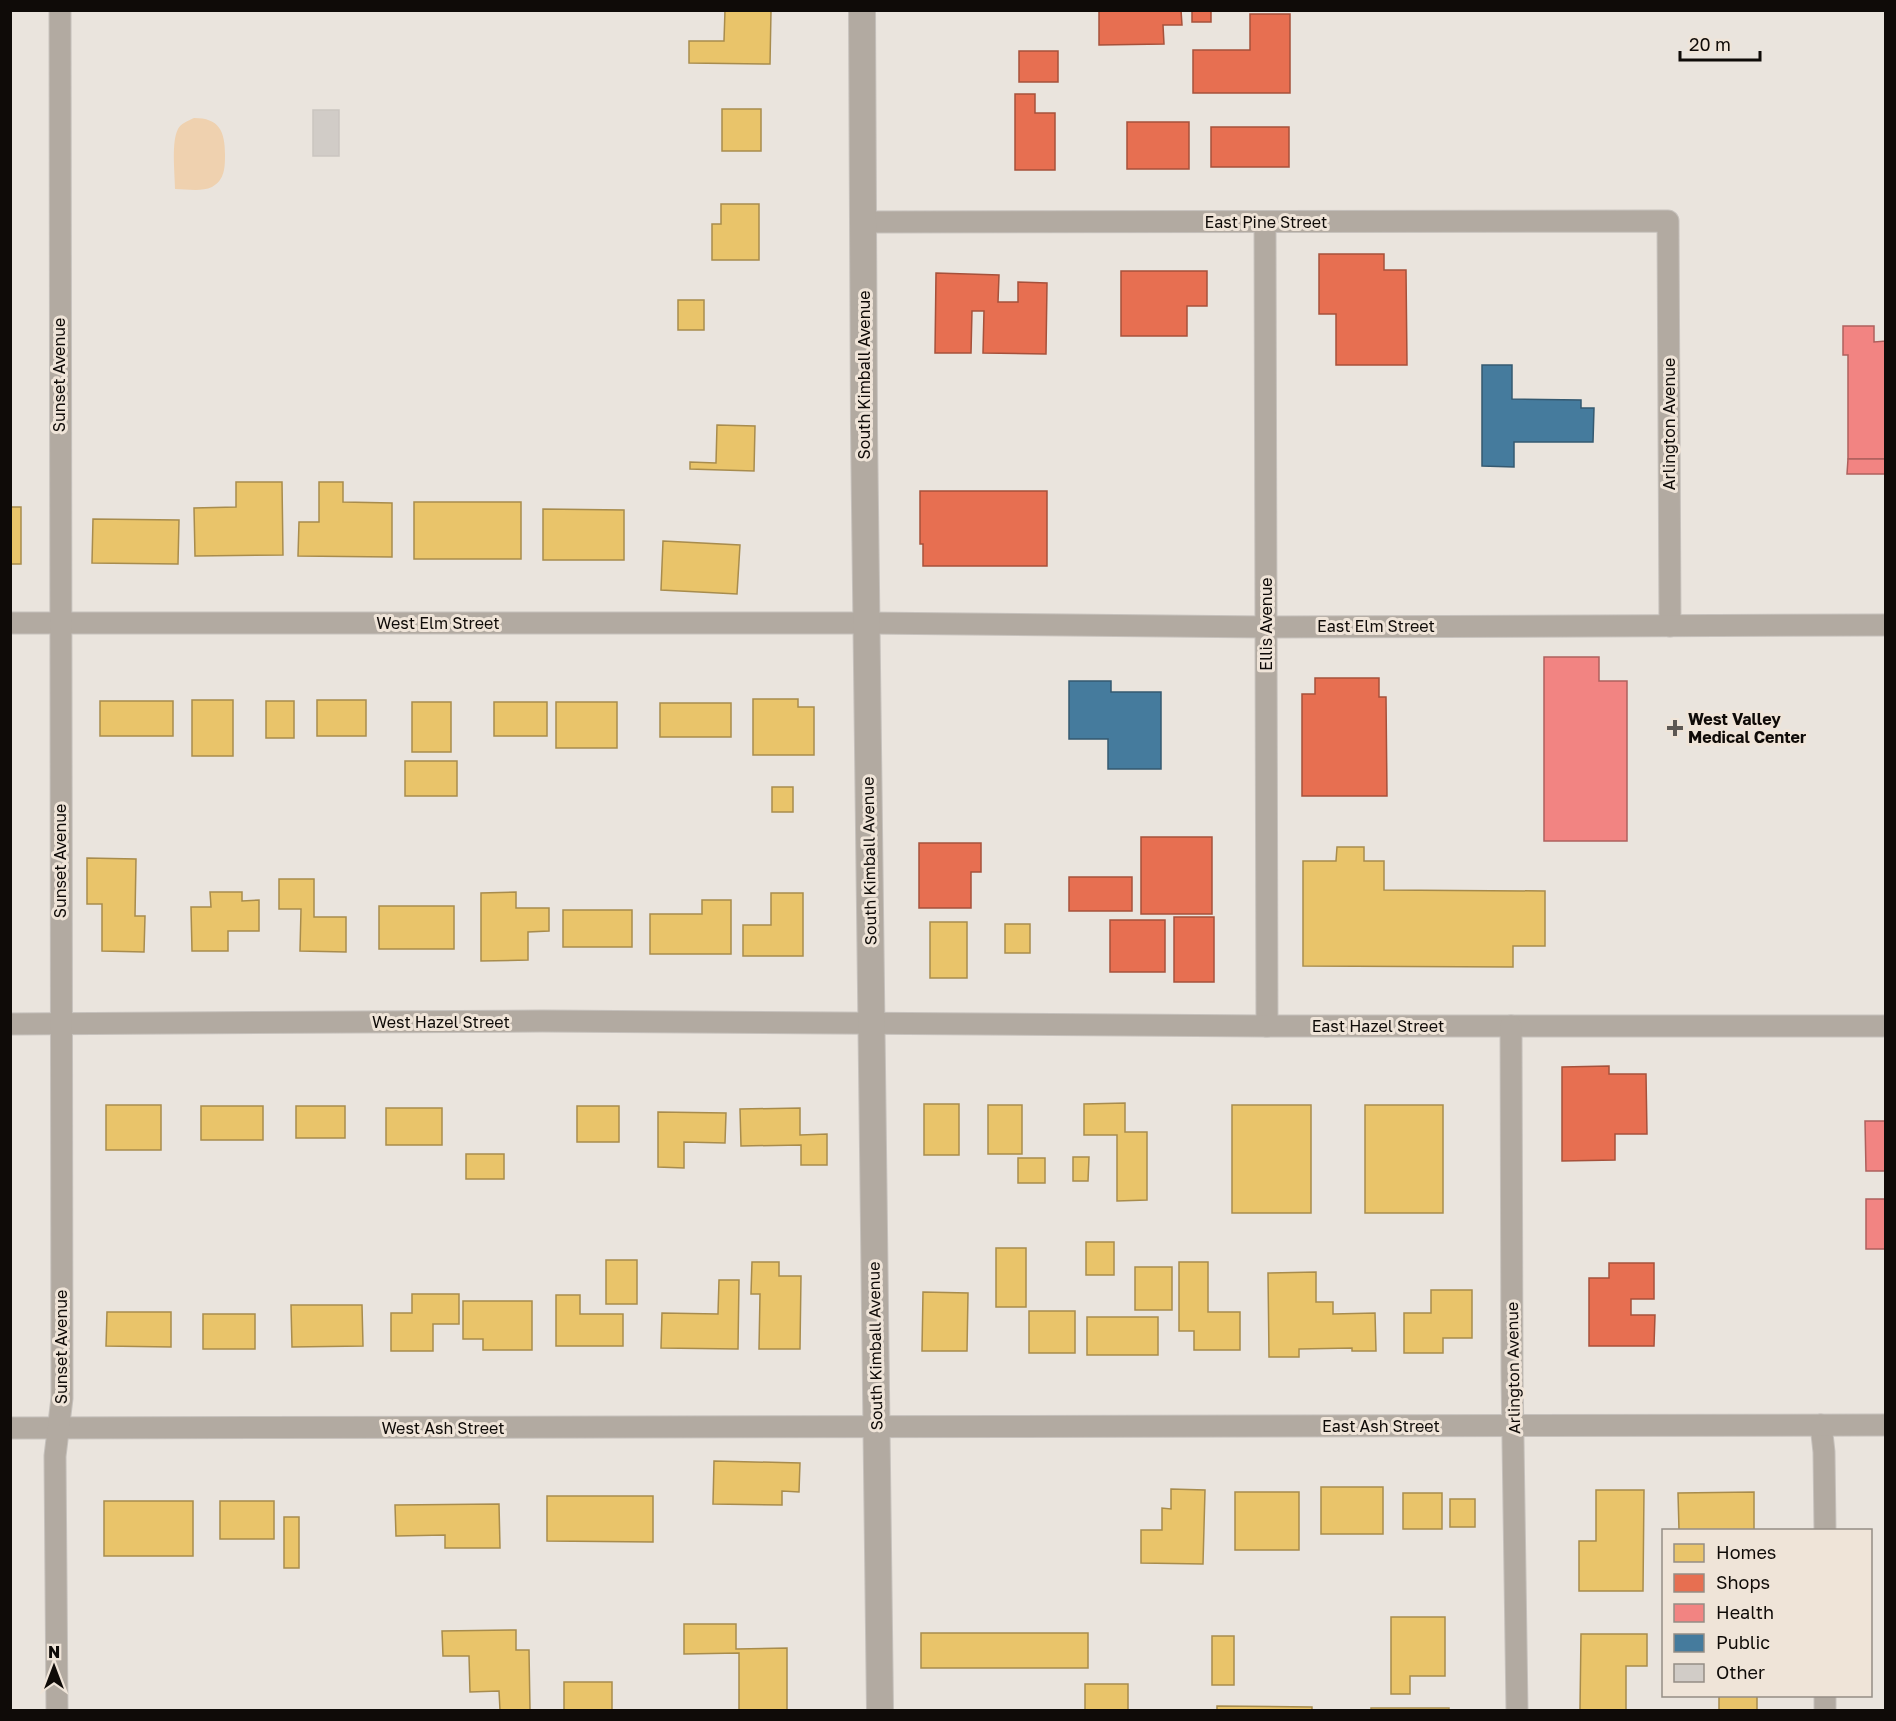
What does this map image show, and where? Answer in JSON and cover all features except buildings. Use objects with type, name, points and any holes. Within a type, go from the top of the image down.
[{"type":"street","name":"Sunset Avenue","points":[[57,1710],[55,1456],[62,1398],[60,10]]},
{"type":"street","name":"South Kimball Avenue","points":[[862,10],[864,439],[880,1710]]},
{"type":"street","name":"East Pine Street","points":[[864,222],[1668,221]]},
{"type":"street","name":"Arlington Avenue","points":[[1668,221],[1670,626]]},
{"type":"street","name":"Ellis Avenue","points":[[1265,222],[1267,1026]]},
{"type":"street","name":"West Elm Street","points":[[10,623],[866,623]]},
{"type":"street","name":"East Elm Street","points":[[866,623],[1266,627],[1886,625]]},
{"type":"street","name":"West Hazel Street","points":[[10,1024],[530,1021],[871,1023]]},
{"type":"street","name":"East Hazel Street","points":[[871,1023],[1267,1026],[1886,1026]]},
{"type":"street","name":"Arlington Avenue","points":[[1510,1026],[1517,1710]]},
{"type":"street","points":[[1821,1425],[1824,1452],[1825,1529]]},
{"type":"street","name":"East Ash Street","points":[[876,1428],[1886,1425]]},
{"type":"street","name":"West Ash Street","points":[[10,1428],[876,1428]]},
{"type":"shaded area","points":[[194,118],[209,120],[219,127],[225,146],[223,173],[220,181],[208,189],[175,189],[176,135],[181,125]]},
{"type":"place","name":"West Valley Medical Center","points":[[1675,728]]}]
